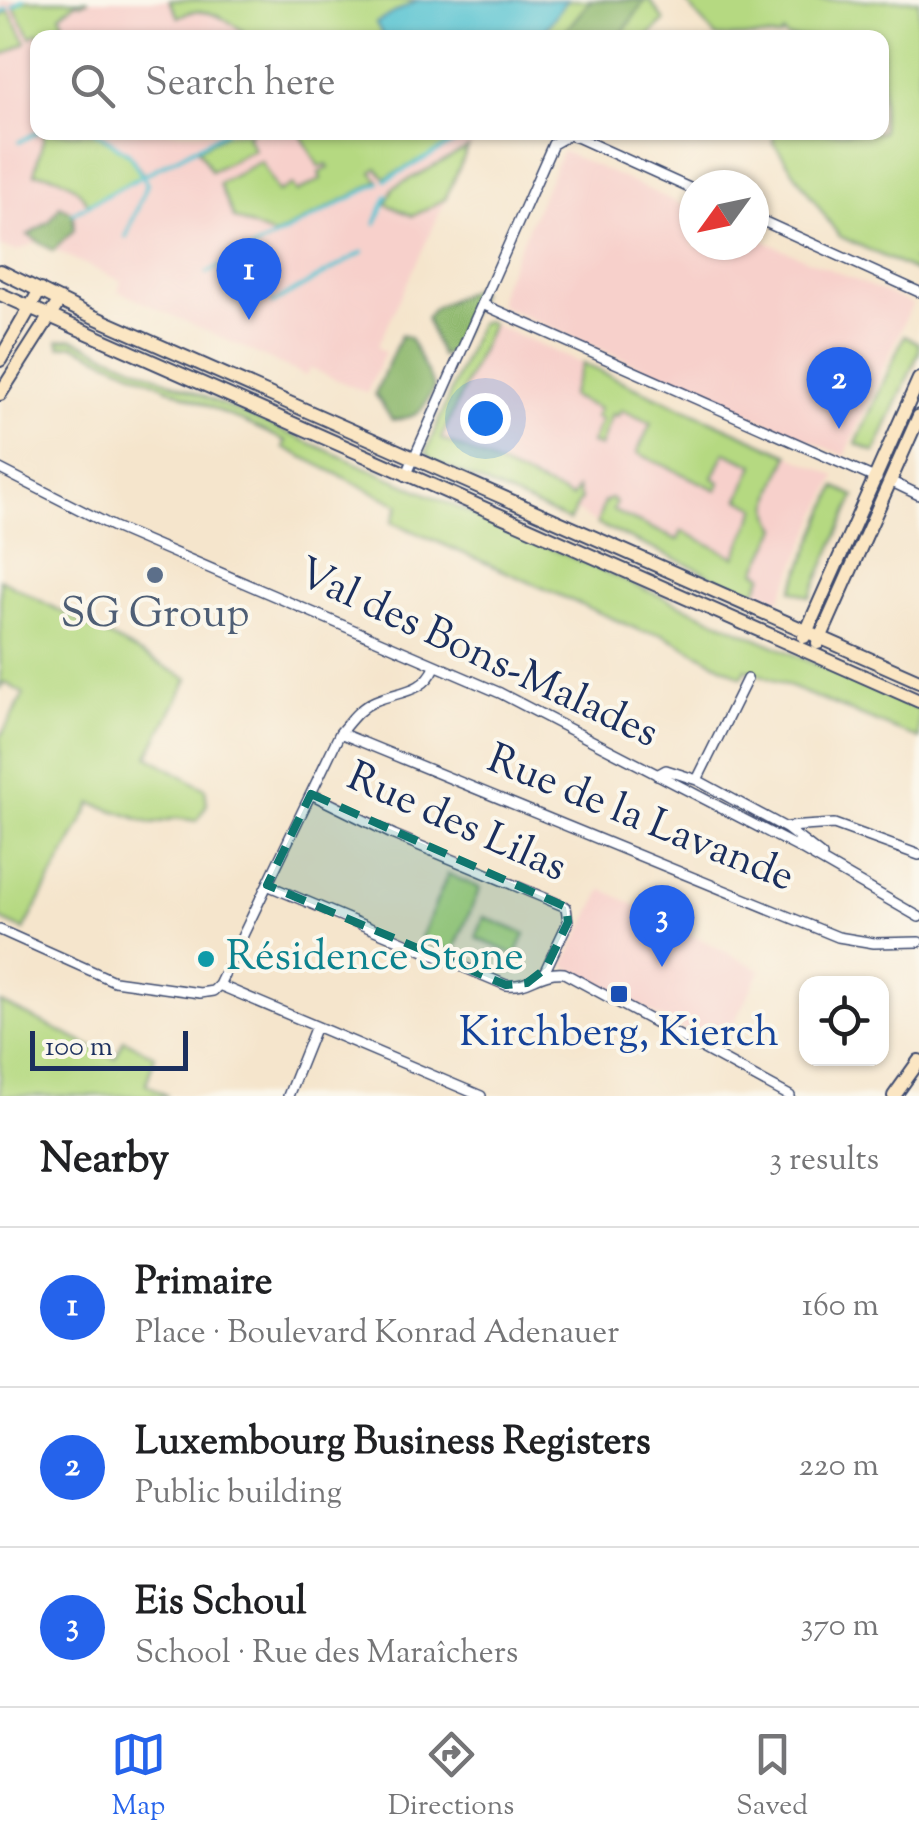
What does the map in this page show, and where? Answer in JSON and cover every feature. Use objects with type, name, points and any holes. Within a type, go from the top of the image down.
[{"type":"main road","points":[[0,271],[919,681]]},
{"type":"main road","points":[[0,360],[40,290]]},
{"type":"main road","points":[[0,294],[919,701]]},
{"type":"main road","points":[[0,394],[60,300]]},
{"type":"main road","points":[[798,648],[919,379]]},
{"type":"main road","points":[[812,654],[919,416]]},
{"type":"main road","points":[[894,1096],[919,1061]]},
{"type":"street","points":[[406,476],[553,144],[561,140]]},
{"type":"street","points":[[583,140],[679,183]]},
{"type":"street","points":[[769,224],[919,292]]},
{"type":"street","points":[[482,304],[919,494]]},
{"type":"street","name":"Val des Bons-Malades","points":[[0,468],[114,527],[500,694],[831,866],[919,917]]},
{"type":"street","points":[[0,930],[114,981],[213,992],[340,733],[356,712],[420,686],[435,666]]},
{"type":"street","points":[[697,780],[747,680]]},
{"type":"street","name":"Rue de la Lavande","points":[[340,733],[838,937],[874,943],[919,942]]},
{"type":"street","points":[[657,775],[666,770],[697,780],[786,828],[831,866]]},
{"type":"street","name":"Rue des Lilas","points":[[311,794],[394,835],[566,907],[568,922],[545,971]]},
{"type":"street","points":[[786,828],[834,824],[919,855]]},
{"type":"street","points":[[267,885],[506,985],[526,983],[545,971],[564,973],[790,1096]]},
{"type":"street","points":[[219,985],[481,1096]]},
{"type":"street","points":[[288,1096],[316,1026]]},
{"type":"highlighted area","points":[[311,794],[566,907],[568,922],[546,968],[527,983],[506,985],[267,885]]},
{"type":"shaded area","points":[[0,0],[259,0],[346,30],[30,30],[30,140],[474,140],[377,347],[385,352],[367,393],[310,368],[306,376],[118,291],[121,281],[37,242],[17,251],[0,247]]},
{"type":"shaded area","points":[[562,151],[679,203],[679,260],[769,260],[769,243],[912,304],[845,456],[499,305],[501,288]]},
{"type":"shaded area","points":[[492,324],[583,364],[570,395],[599,409],[601,420],[591,442],[601,439],[613,413],[621,409],[651,423],[638,452],[713,479],[725,451],[754,464],[757,507],[735,557],[683,531],[679,540],[612,510],[616,502],[596,520],[597,524],[576,511],[581,499],[577,489],[573,498],[441,439]]},
{"type":"shaded area","points":[[789,455],[836,476],[780,600],[756,590],[763,575],[756,571],[773,523],[770,505]]},
{"type":"shaded area","points":[[603,889],[761,970],[720,1050],[563,965]]},
{"type":"green space","points":[[23,0],[89,0],[81,4],[78,1],[60,15],[64,22],[53,30],[30,30],[30,35],[13,6]]},
{"type":"green space","points":[[169,0],[650,0],[664,21],[654,30],[241,30],[207,13],[178,17]]},
{"type":"green space","points":[[591,0],[644,2],[625,30],[566,30]]},
{"type":"green space","points":[[684,0],[919,0],[919,260],[912,259],[919,264],[919,273],[839,236],[773,142],[889,140],[889,30],[710,30]]},
{"type":"green space","points":[[9,11],[26,42],[5,54],[0,52],[0,16]]},
{"type":"green space","points":[[43,140],[107,140],[129,154],[144,175],[89,205],[66,181],[34,174]]},
{"type":"green space","points":[[215,140],[249,140],[254,149],[211,171],[198,149]]},
{"type":"green space","points":[[304,140],[460,140],[385,178],[377,168],[372,172],[379,181],[274,236],[234,218],[219,184],[261,161],[278,192],[292,185],[297,192],[321,179],[319,173],[329,168],[327,164],[319,167]]},
{"type":"green space","points":[[468,148],[445,199],[413,216],[386,204],[393,188]]},
{"type":"green space","points":[[60,206],[73,213],[74,230],[53,251],[28,235],[50,221]]},
{"type":"green space","points":[[475,288],[479,293],[453,351],[441,356],[426,318],[434,308]]},
{"type":"green space","points":[[479,323],[492,324],[441,439],[572,498],[577,489],[581,499],[569,521],[433,461],[426,452]]},
{"type":"green space","points":[[401,335],[410,338],[434,387],[419,412],[392,420],[375,394]]},
{"type":"green space","points":[[904,336],[919,343],[919,352],[875,452],[856,444]]},
{"type":"green space","points":[[72,339],[919,709],[919,739],[746,669],[742,677],[662,634],[641,631],[392,522],[399,505],[283,447],[286,441],[73,345],[60,347],[58,341]]},
{"type":"green space","points":[[583,364],[789,455],[771,502],[778,528],[756,571],[763,575],[752,599],[703,571],[597,524],[604,502],[611,499],[616,502],[613,511],[678,540],[682,531],[735,557],[757,508],[739,499],[754,465],[725,452],[713,478],[720,482],[717,490],[637,453],[651,423],[621,410],[618,416],[612,414],[600,447],[591,443],[601,420],[595,417],[599,409],[570,396]]},
{"type":"green space","points":[[836,487],[855,496],[810,597],[792,590]]},
{"type":"green space","points":[[0,579],[188,679],[148,756],[205,789],[207,804],[197,821],[176,818],[153,824],[92,803],[24,930],[0,919],[0,738],[24,694],[4,682],[0,688]]},
{"type":"green space","points":[[448,874],[480,888],[453,952],[421,938]]},
{"type":"green space","points":[[484,917],[525,934],[516,955],[476,938]]},
{"type":"green space","points":[[0,1002],[115,1058],[124,1040],[155,1056],[146,1084],[168,1096],[0,1096]]},
{"type":"water","points":[[418,0],[567,0],[545,30],[380,30],[376,23]]},
{"type":"waterway","points":[[13,6],[23,0]]},
{"type":"waterway","points":[[0,13],[7,9]]},
{"type":"waterway","points":[[19,142],[30,136]]},
{"type":"waterway","points":[[108,140],[129,154],[147,184],[126,237]]},
{"type":"waterway","points":[[73,213],[210,140]]},
{"type":"waterway","points":[[386,180],[458,140]]},
{"type":"waterway","points":[[207,273],[379,183]]},
{"type":"waterway","points":[[376,223],[387,196]]},
{"type":"waterway","points":[[273,303],[363,252]]},
{"type":"place","name":"Primaire","points":[[249,320]]},
{"type":"place","name":"Luxembourg Business Registers","points":[[839,429]]},
{"type":"place","name":"SG Group","points":[[155,575]]},
{"type":"place","name":"Résidence Stone","points":[[206,959]]},
{"type":"place","name":"Eis Schoul","points":[[662,967]]},
{"type":"place","name":"Kirchberg, Kierch","points":[[619,994]]}]
